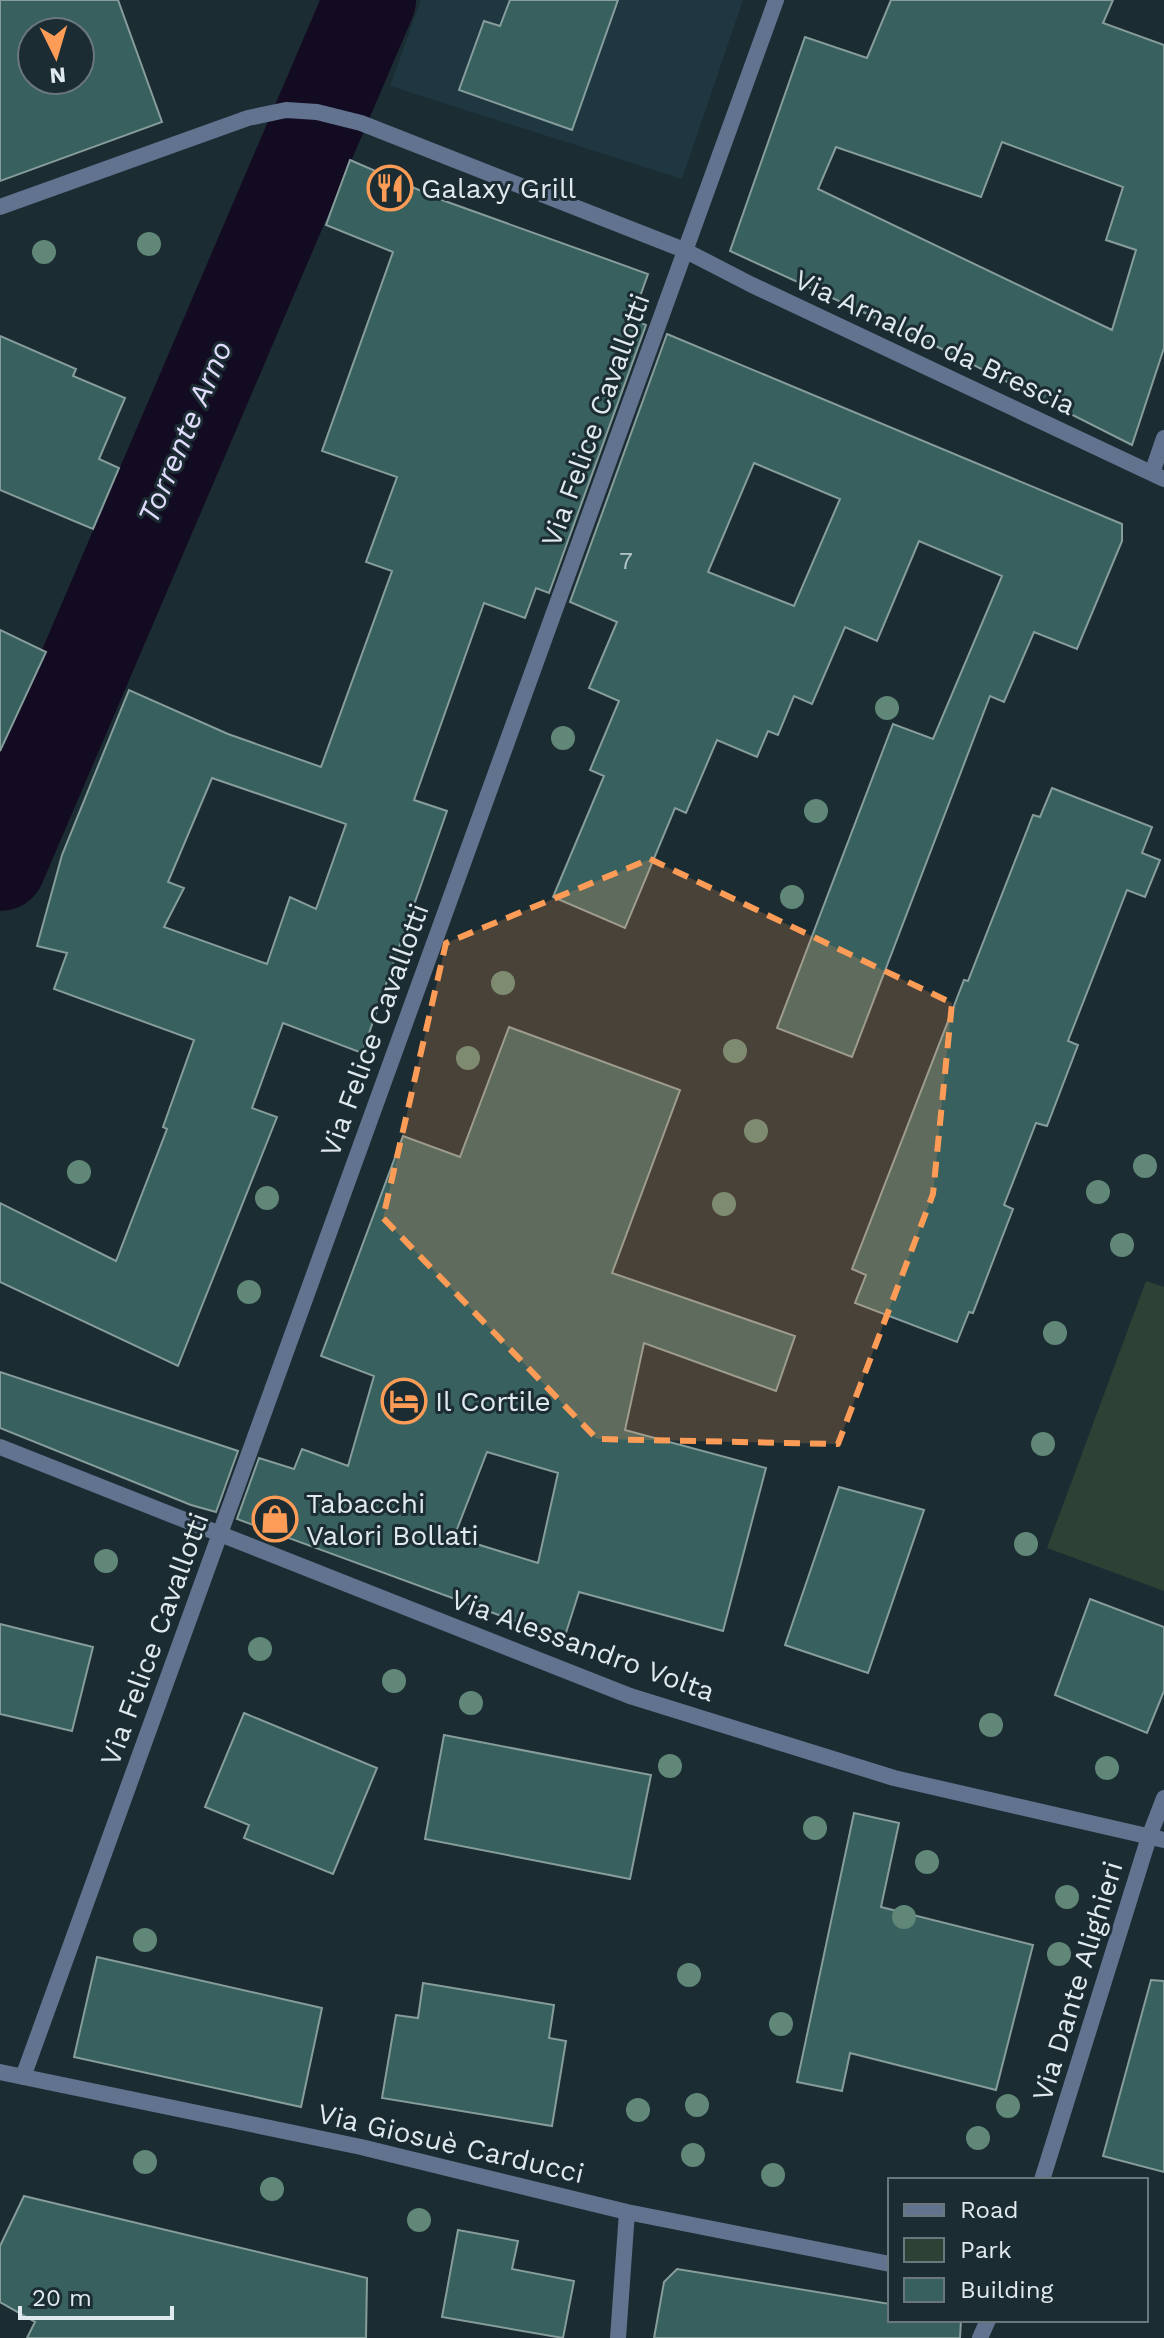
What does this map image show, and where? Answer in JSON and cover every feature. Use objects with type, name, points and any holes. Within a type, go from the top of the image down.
[{"type":"street","name":"Via Felice Cavallotti","points":[[23,2077],[776,0]]},
{"type":"street","name":"Via Arnaldo da Brescia","points":[[0,207],[248,118],[286,110],[317,112],[361,123],[684,250],[1158,476]]},
{"type":"street","points":[[1158,476],[1164,438]]},
{"type":"street","name":"Via Alessandro Volta","points":[[0,1447],[630,1696],[894,1778],[1156,1838]]},
{"type":"street","name":"Via Dante Alighieri","points":[[1043,2178],[1156,1838],[1164,1798]]},
{"type":"street","name":"Via Giosuè Carducci","points":[[0,2072],[361,2147],[627,2212],[888,2264]]},
{"type":"street","points":[[618,2338],[627,2212]]},
{"type":"highlighted area","points":[[650,859],[952,1003],[933,1194],[838,1444],[597,1439],[383,1218],[446,943]]},
{"type":"shaded area","points":[[421,0],[743,0],[682,179],[390,86]]},
{"type":"green space","points":[[1146,1281],[1164,1287],[1164,1591],[1047,1548]]},
{"type":"building","points":[[0,0],[118,0],[162,122],[0,181]]},
{"type":"building","points":[[510,0],[618,0],[572,130],[459,90],[484,21],[500,26]]},
{"type":"building","points":[[891,0],[1113,0],[1103,23],[1164,45],[1164,348],[1132,445],[928,342],[730,251],[805,37],[867,58]],"holes":[[[1002,142],[1123,187],[1106,240],[1136,250],[1112,330],[818,189],[836,147],[981,197]]]},
{"type":"building","points":[[350,160],[442,200],[648,274],[632,319],[646,325],[549,593],[536,588],[525,618],[484,603],[414,800],[447,811],[362,1053],[283,1023],[252,1108],[277,1117],[178,1366],[0,1282],[0,1203],[116,1261],[167,1129],[163,1127],[194,1040],[54,989],[67,953],[37,946],[62,855],[129,690],[228,734],[321,767],[392,571],[366,562],[397,477],[322,451],[393,252],[326,225]],"holes":[[[212,778],[346,824],[316,909],[290,897],[267,964],[164,927],[184,888],[168,882]]]},
{"type":"building","points":[[667,334],[1122,524],[1122,541],[1077,649],[1034,632],[1004,702],[990,696],[852,1057],[777,1028],[893,724],[933,739],[1002,576],[919,541],[877,641],[845,627],[812,704],[794,696],[778,735],[768,731],[757,757],[717,740],[686,813],[675,808],[625,928],[553,897],[604,776],[590,770],[619,701],[589,688],[617,622],[570,602]],"holes":[[[754,463],[840,499],[794,606],[708,572]]]},
{"type":"building","points":[[0,336],[76,369],[73,376],[125,398],[99,459],[119,468],[93,529],[0,490]]},
{"type":"building","points":[[0,630],[46,652],[0,751]]},
{"type":"building","points":[[1052,788],[1152,827],[1142,853],[1160,860],[1145,897],[1127,890],[1068,1041],[1078,1045],[1047,1126],[1036,1123],[1004,1205],[1013,1209],[973,1313],[969,1312],[957,1342],[855,1303],[866,1275],[852,1269],[964,980],[968,981],[1033,815],[1040,817]]},
{"type":"building","points":[[509,1027],[680,1090],[612,1273],[795,1336],[776,1391],[644,1343],[625,1430],[766,1468],[723,1631],[579,1592],[564,1639],[237,1519],[259,1458],[294,1469],[302,1449],[348,1466],[374,1376],[321,1356],[403,1136],[460,1157]],"holes":[[[487,1452],[558,1473],[538,1563],[454,1537]]]},
{"type":"building","points":[[0,1372],[238,1451],[216,1512],[191,1505],[0,1428]]},
{"type":"building","points":[[839,1487],[924,1510],[868,1673],[785,1645]]},
{"type":"building","points":[[1090,1599],[1164,1627],[1164,1691],[1147,1733],[1055,1695]]},
{"type":"building","points":[[0,1624],[93,1647],[72,1731],[0,1714]]},
{"type":"building","points":[[244,1713],[377,1768],[333,1874],[244,1838],[249,1825],[205,1807]]},
{"type":"building","points":[[444,1735],[651,1775],[630,1879],[425,1839]]},
{"type":"building","points":[[854,1813],[899,1823],[881,1907],[1033,1945],[996,2090],[850,2053],[842,2091],[797,2082]]},
{"type":"building","points":[[97,1957],[322,2008],[301,2107],[74,2057]]},
{"type":"building","points":[[1151,1980],[1164,1981],[1164,2172],[1103,2156]]},
{"type":"building","points":[[423,1983],[554,2005],[549,2038],[566,2041],[552,2126],[382,2098],[396,2015],[418,2018]]},
{"type":"building","points":[[24,2196],[367,2278],[366,2338],[27,2338],[35,2322],[0,2302],[0,2246]]},
{"type":"building","points":[[458,2230],[518,2241],[512,2269],[574,2281],[563,2338],[442,2317]]},
{"type":"building","points":[[677,2269],[888,2304],[888,2322],[961,2322],[960,2338],[654,2338],[664,2282]]},
{"type":"waterway","name":"Torrente Arno","points":[[0,865],[370,0]]},
{"type":"place","name":"Galaxy Grill","points":[[390,188]]},
{"type":"place","name":"Il Cortile","points":[[404,1401]]},
{"type":"place","name":"Tabacchi Valori Bollati","points":[[275,1519]]}]
